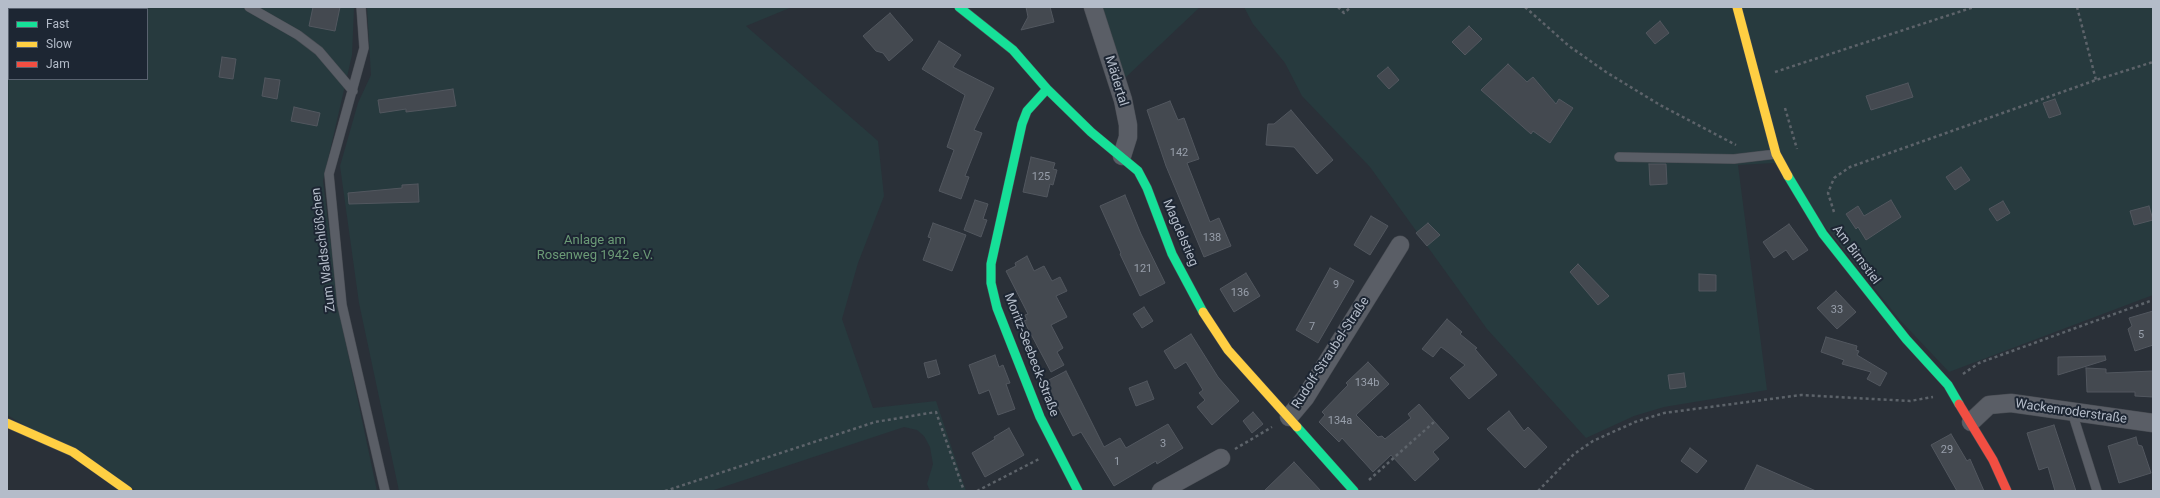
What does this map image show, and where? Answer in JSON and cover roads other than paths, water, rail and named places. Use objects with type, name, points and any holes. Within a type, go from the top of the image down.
[{"type":"street","name":"Magdelstieg","points":[[959,7],[1013,50],[1048,89],[1091,132],[1122,156],[1138,171],[1147,188],[1172,254],[1199,306],[1228,350],[1354,491]]},
{"type":"street","name":"Mädertal","points":[[1093,7],[1123,100],[1128,125],[1128,137],[1122,156]]},
{"type":"street","name":"Am Birnstiel","points":[[1737,7],[1759,95],[1776,154],[1793,186],[1827,239],[1906,339],[1950,388],[1993,460],[2007,491]]},
{"type":"street","name":"Moritz-Seebeck-Straße","points":[[1048,89],[1028,111],[1022,124],[991,264],[991,283],[997,308],[1005,330],[1040,417],[1078,491]]},
{"type":"street","name":"Rudolf-Straubel-Straße","points":[[1288,417],[1305,398],[1400,245]]},
{"type":"street","name":"Wackenroderstraße","points":[[1971,422],[1989,405],[2011,403],[2153,423]]},
{"type":"street","points":[[7,424],[73,452],[128,491]]},
{"type":"street","points":[[1161,491],[1221,458]]},
{"type":"lane","points":[[249,7],[298,35],[319,51],[353,91]]},
{"type":"lane","name":"Zum Waldschlößchen","points":[[361,7],[364,48],[329,174],[342,305],[384,491]]},
{"type":"lane","points":[[1618,157],[1734,159],[1776,154]]},
{"type":"lane","points":[[2072,412],[2097,491]]},
{"type":"park label","name":"Anlage am Rosenweg 1942 e.V.","points":[[595,248]]}]
